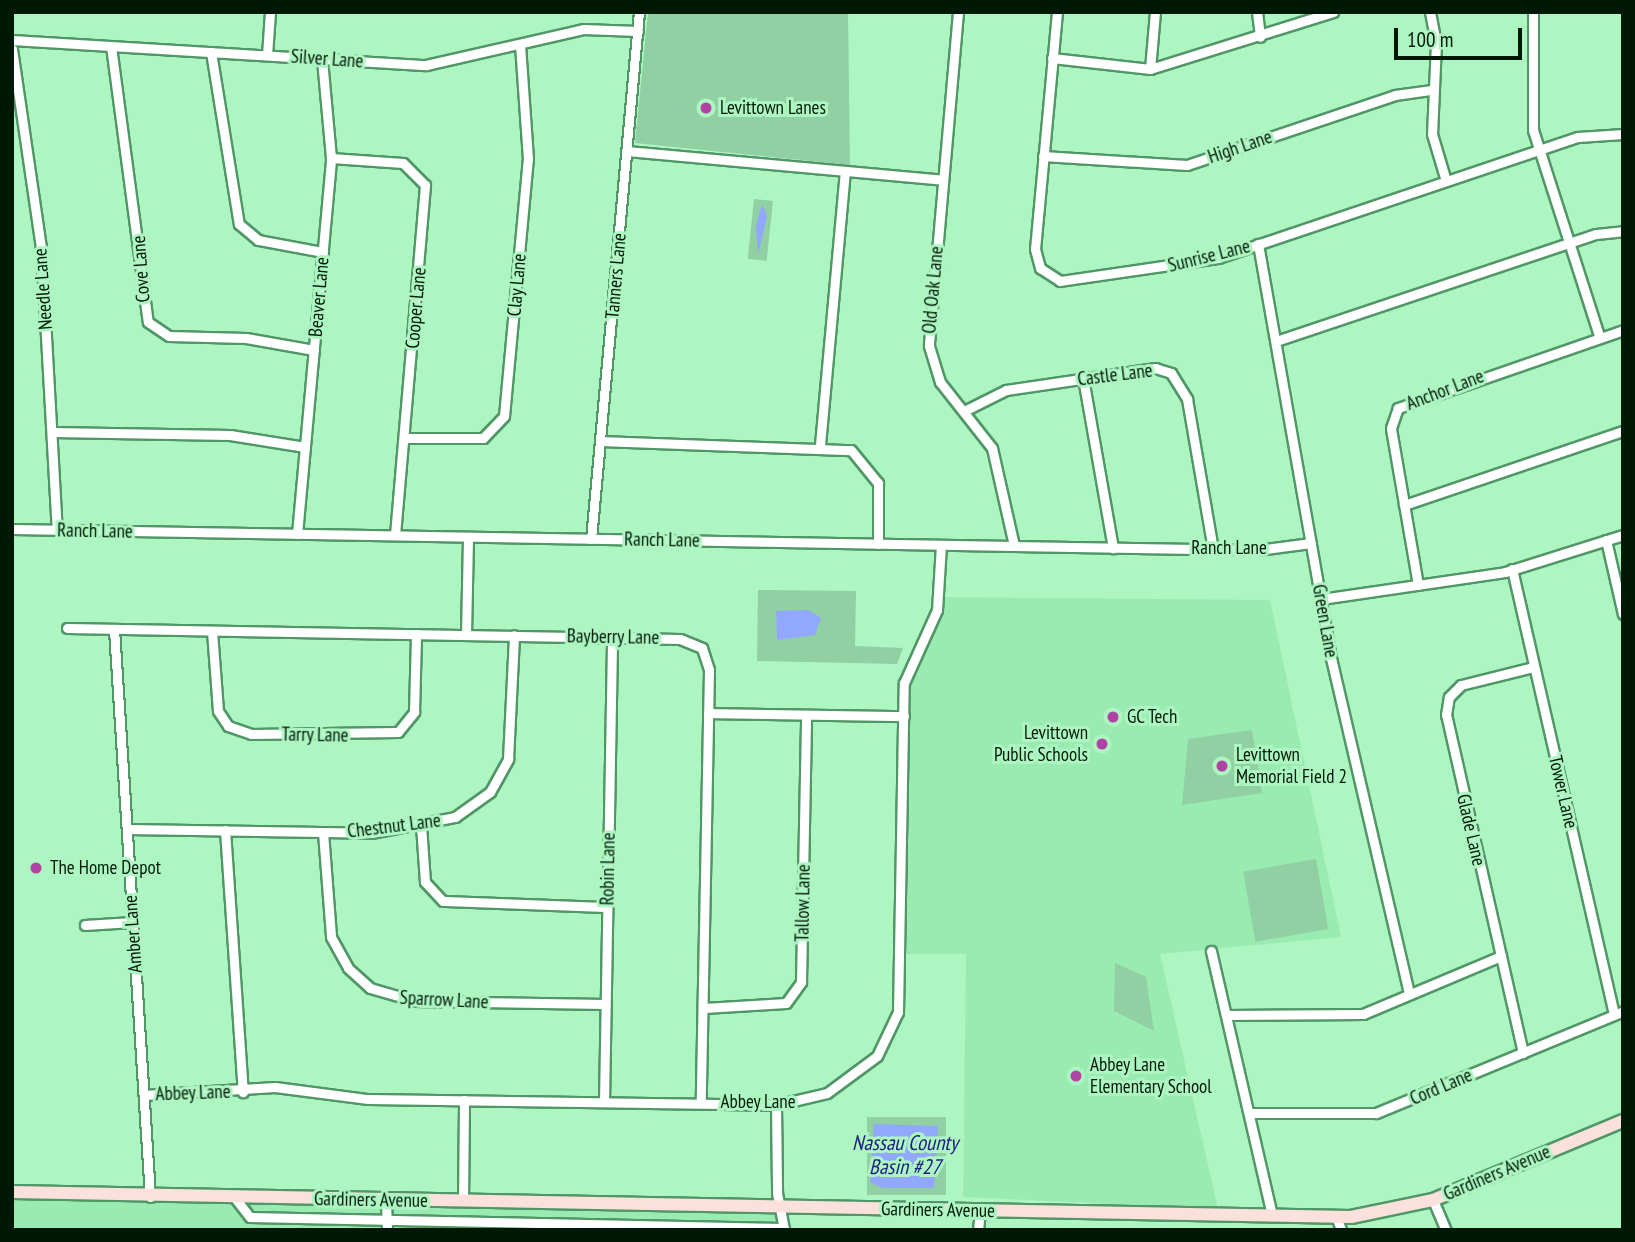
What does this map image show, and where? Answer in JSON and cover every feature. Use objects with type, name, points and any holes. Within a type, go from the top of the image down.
[{"type":"main road","name":"Gardiners Avenue","points":[[12,1192],[150,1197],[1336,1216],[1387,1213],[1433,1200],[1623,1121]]},
{"type":"street","points":[[267,55],[270,12]]},
{"type":"street","name":"Tanners Lane","points":[[591,539],[639,12]]},
{"type":"street","name":"Old Oak Lane","points":[[958,12],[929,346],[940,382],[964,411],[998,461],[1014,546]]},
{"type":"street","name":"Sunrise Lane","points":[[1056,12],[1035,249],[1040,268],[1054,279],[1195,263],[1578,137],[1623,134]]},
{"type":"street","points":[[1150,69],[1155,12]]},
{"type":"street","points":[[1257,12],[1260,37]]},
{"type":"street","points":[[1052,58],[1150,69],[1260,37],[1333,12]]},
{"type":"street","points":[[1430,12],[1436,43],[1432,134],[1446,181]]},
{"type":"street","points":[[1533,12],[1529,105],[1539,150],[1599,335]]},
{"type":"street","name":"Silver Lane","points":[[12,40],[426,65],[583,29],[638,31]]},
{"type":"street","name":"Clay Lane","points":[[404,438],[483,438],[503,416],[528,159],[520,44]]},
{"type":"street","name":"Cove Lane","points":[[111,46],[148,322],[169,336],[246,338],[314,350]]},
{"type":"street","name":"Needle Lane","points":[[12,49],[41,247],[57,530]]},
{"type":"street","points":[[211,52],[239,224],[258,240],[323,252]]},
{"type":"street","name":"Beaver Lane","points":[[297,534],[331,158],[322,59]]},
{"type":"street","name":"High Lane","points":[[1043,156],[1186,165],[1395,95],[1432,90]]},
{"type":"street","points":[[627,151],[943,180]]},
{"type":"street","name":"Cooper Lane","points":[[331,158],[404,163],[425,185],[395,535]]},
{"type":"street","points":[[820,445],[845,171]]},
{"type":"street","points":[[1276,341],[1570,243],[1623,231]]},
{"type":"street","name":"Green Lane","points":[[1258,244],[1321,599],[1409,994]]},
{"type":"street","name":"Anchor Lane","points":[[1418,585],[1391,428],[1402,404],[1599,335],[1623,330]]},
{"type":"street","name":"Castle Lane","points":[[964,411],[1006,390],[1083,378],[1156,368],[1180,381],[1213,549]]},
{"type":"street","points":[[1083,378],[1114,548]]},
{"type":"street","points":[[1404,505],[1623,431]]},
{"type":"street","points":[[52,432],[230,435],[305,447]]},
{"type":"street","points":[[600,441],[820,445],[851,450],[874,471],[878,544]]},
{"type":"street","name":"Ranch Lane","points":[[12,529],[1114,548],[1213,549],[1311,543]]},
{"type":"street","points":[[1321,599],[1512,569],[1623,535]]},
{"type":"street","points":[[466,634],[468,537]]},
{"type":"street","points":[[1606,540],[1623,614]]},
{"type":"street","name":"Abbey Lane","points":[[144,1095],[243,1092],[275,1087],[368,1099],[776,1105],[827,1093],[877,1056],[892,1032],[899,991],[907,666],[937,610],[941,545]]},
{"type":"street","name":"Tower Lane","points":[[1512,569],[1618,1012]]},
{"type":"street","name":"Bayberry Lane","points":[[67,628],[680,639],[702,648],[709,670],[701,1102]]},
{"type":"street","name":"Amber Lane","points":[[114,629],[150,1197]]},
{"type":"street","name":"Tarry Lane","points":[[212,631],[218,711],[228,726],[251,734],[398,732],[414,712],[416,634]]},
{"type":"street","name":"Chestnut Lane","points":[[127,829],[323,832],[421,825],[469,810],[503,772],[512,732],[514,635]]},
{"type":"street","name":"Robin Lane","points":[[604,1102],[612,637]]},
{"type":"street","name":"Glade Lane","points":[[1523,1053],[1446,704],[1461,685],[1534,667]]},
{"type":"street","points":[[708,713],[904,716]]},
{"type":"street","name":"Tallow Lane","points":[[704,1008],[786,1003],[801,982],[806,715]]},
{"type":"street","points":[[421,825],[425,881],[443,901],[607,907]]},
{"type":"street","points":[[225,830],[243,1092]]},
{"type":"street","name":"Sparrow Lane","points":[[323,832],[331,937],[348,968],[370,988],[415,1001],[605,1004]]},
{"type":"street","points":[[85,925],[132,922]]},
{"type":"street","points":[[1211,951],[1272,1216]]},
{"type":"street","points":[[1226,1015],[1347,1017],[1501,956]]},
{"type":"street","name":"Cord Lane","points":[[1249,1113],[1376,1113],[1618,1012]]},
{"type":"street","points":[[463,1202],[464,1100]]},
{"type":"street","points":[[776,1105],[780,1207],[784,1229]]},
{"type":"street","name":"Gardiners Avenue","points":[[234,1198],[250,1217],[387,1225],[784,1229]]},
{"type":"street","points":[[1433,1200],[1446,1230]]},
{"type":"street","points":[[386,1201],[387,1225]]},
{"type":"street","points":[[978,1230],[980,1210]]},
{"type":"street","points":[[1336,1216],[1341,1230]]},
{"type":"shaded area","points":[[648,12],[848,12],[850,165],[635,143]]},
{"type":"shaded area","points":[[754,199],[773,201],[767,261],[748,259]]},
{"type":"shaded area","points":[[758,590],[856,591],[855,646],[903,648],[897,664],[757,661]]},
{"type":"shaded area","name":"Levittown Public Schools","points":[[940,597],[1270,600],[1341,937],[1160,954],[1218,1209],[963,1197],[966,954],[900,954],[905,684]]},
{"type":"shaded area","name":"Levittown Memorial Field 2","points":[[1252,730],[1262,793],[1182,805],[1188,739]]},
{"type":"shaded area","points":[[1316,859],[1328,929],[1255,942],[1243,872]]},
{"type":"shaded area","points":[[1115,963],[1146,977],[1154,1031],[1114,1011]]},
{"type":"shaded area","name":"Nassau County Basin #27","points":[[867,1117],[946,1117],[946,1195],[867,1195]]},
{"type":"shaded area","points":[[12,1200],[782,1208],[786,1230],[12,1230]]},
{"type":"water","points":[[762,204],[767,216],[758,255],[756,226]]},
{"type":"water","points":[[808,610],[821,618],[815,635],[777,640],[776,611]]},
{"type":"water","name":"Nassau County Basin #27","points":[[874,1124],[938,1126],[934,1188],[882,1188],[870,1182]]},
{"type":"place","name":"Levittown Lanes","points":[[706,108]]},
{"type":"place","name":"GC Tech","points":[[1113,717]]},
{"type":"place","name":"Levittown Public Schools","points":[[1102,744]]},
{"type":"place","name":"Levittown Memorial Field 2","points":[[1222,766]]},
{"type":"place","name":"The Home Depot","points":[[36,868]]},
{"type":"place","name":"Abbey Lane Elementary School","points":[[1076,1076]]}]
